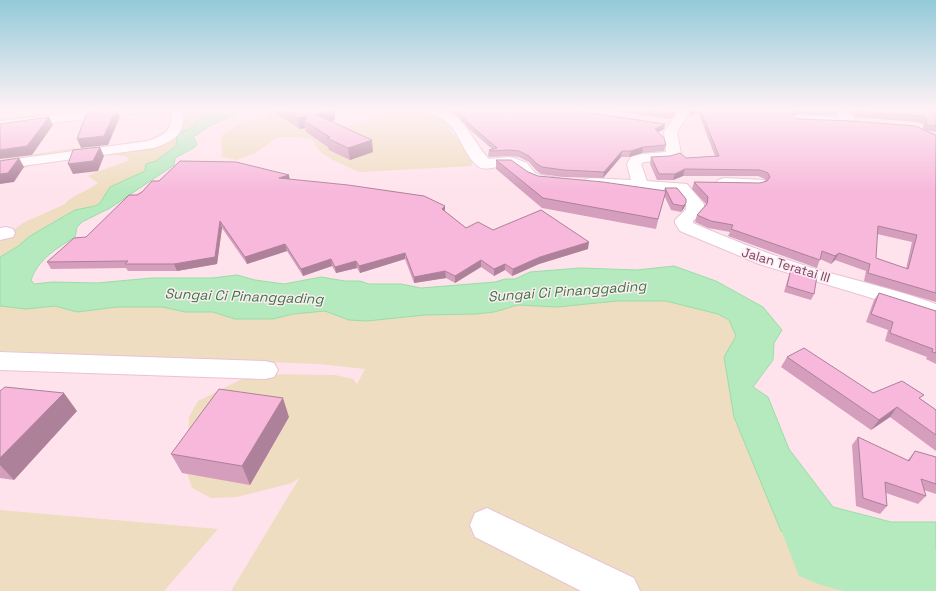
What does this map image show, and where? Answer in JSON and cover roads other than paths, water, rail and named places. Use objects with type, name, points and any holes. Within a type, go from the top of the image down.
[{"type":"street","points":[[0,165],[149,144],[168,137]]},
{"type":"street","points":[[465,137],[475,153],[485,164],[509,161],[522,166],[530,176],[536,179],[640,185],[758,183]]},
{"type":"street","points":[[640,185],[634,164],[636,160],[642,158],[672,156],[674,154],[669,137]]},
{"type":"street","name":"Jalan Teratai III","points":[[698,184],[695,210],[684,220],[686,227],[740,251],[793,269],[888,295],[936,312]]},
{"type":"street","points":[[0,361],[265,370]]},
{"type":"street","points":[[487,525],[621,591]]},
{"type":"water","points":[[177,137],[194,137],[197,144],[195,147],[175,158],[174,165],[110,208],[82,222],[77,227],[75,237],[55,250],[38,266],[31,280],[34,284],[52,282],[97,283],[152,278],[212,278],[237,275],[255,280],[284,284],[321,277],[345,281],[360,281],[369,284],[401,284],[421,288],[495,282],[505,279],[515,279],[530,272],[580,268],[637,270],[674,266],[716,281],[763,307],[782,330],[774,343],[773,360],[753,387],[768,397],[789,449],[833,507],[891,522],[936,522],[936,575],[858,556],[843,564],[781,531],[734,417],[724,357],[736,336],[729,320],[718,314],[666,301],[617,301],[557,307],[518,305],[494,312],[476,314],[425,315],[367,321],[349,320],[325,311],[293,314],[273,319],[235,319],[213,312],[186,312],[162,307],[117,307],[77,312],[55,306],[26,309],[0,306],[0,257],[17,247],[30,236],[75,210],[95,206],[100,203],[110,187],[145,171],[146,164],[156,161],[176,146]]},
{"type":"waterway","name":"Sungai Ci Pinanggading","points":[[812,532],[821,554],[936,582]]}]
